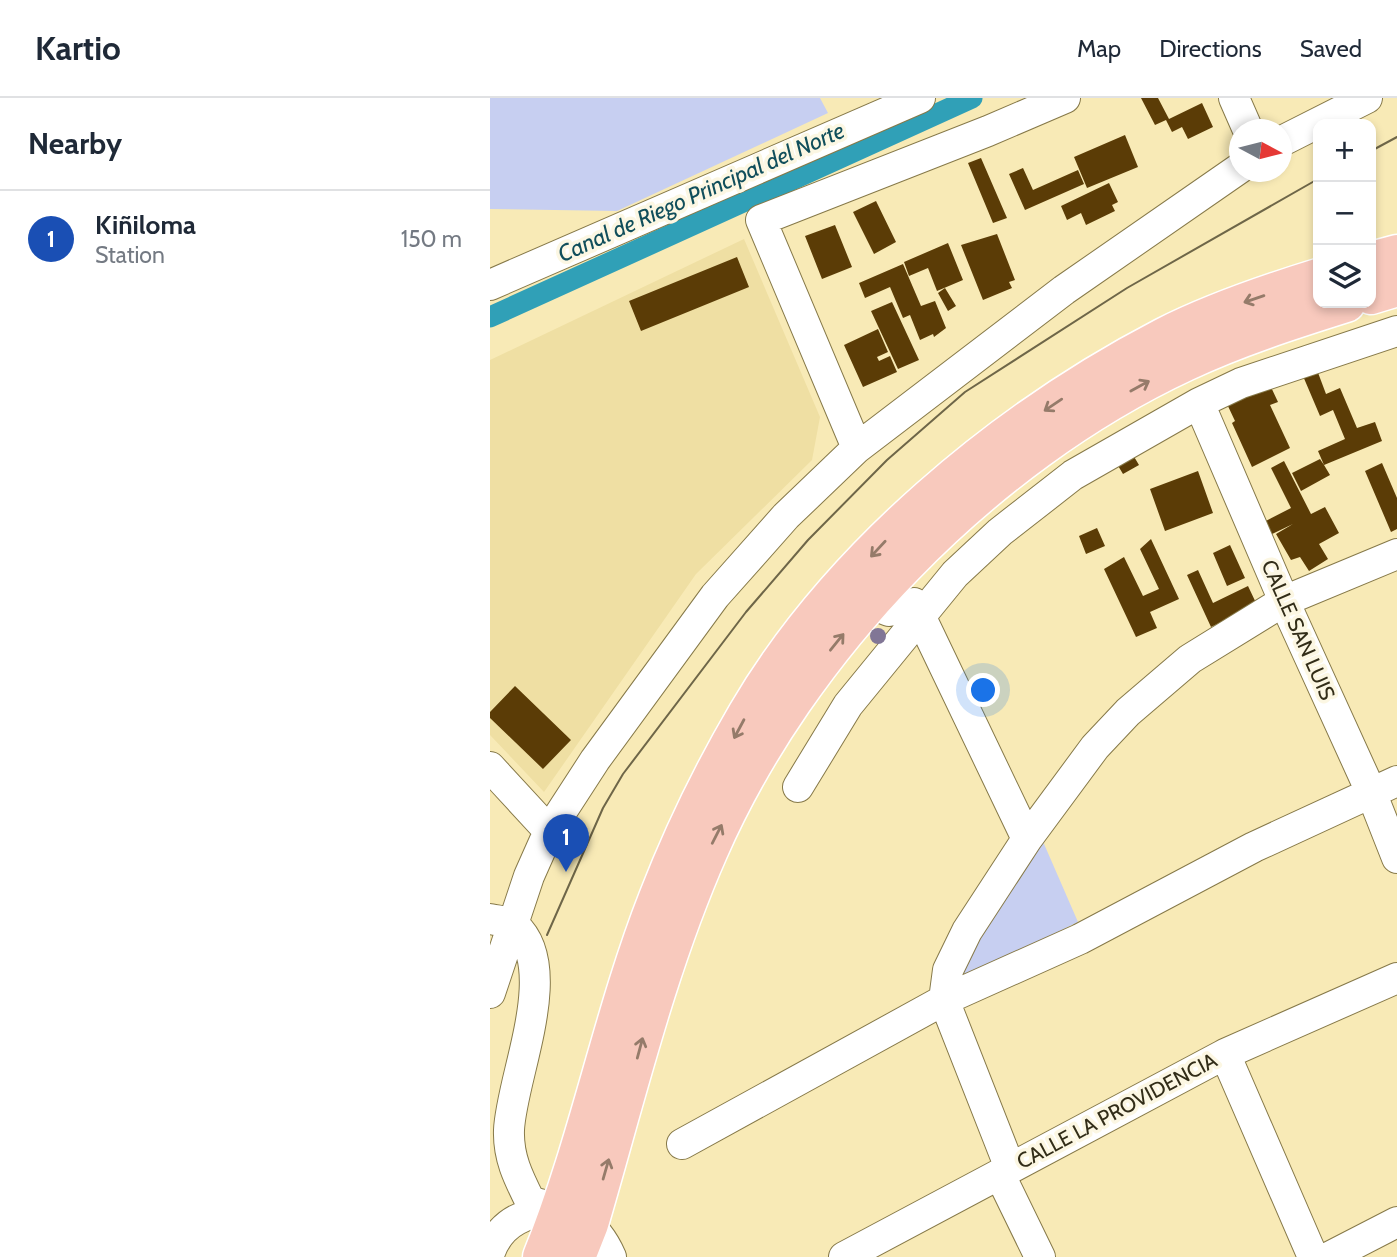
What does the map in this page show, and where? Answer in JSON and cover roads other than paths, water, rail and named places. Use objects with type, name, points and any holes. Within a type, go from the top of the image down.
[{"type":"highway","points":[[1376,260],[1397,254]]},
{"type":"highway","points":[[575,1230],[658,898],[704,795],[747,713],[796,642],[903,522],[1016,429],[1089,381],[1165,337],[1231,307],[1313,280]]},
{"type":"highway","points":[[1376,293],[1397,286]]},
{"type":"highway","points":[[542,1257],[575,1230],[680,919],[710,848],[748,771],[806,680],[868,603],[928,541],[1049,442],[1114,401],[1185,362],[1332,308]]},
{"type":"street","points":[[490,285],[920,98]]},
{"type":"street","points":[[857,448],[761,219],[988,131],[1065,98]]},
{"type":"street","points":[[1234,98],[1243,119]]},
{"type":"street","points":[[1292,136],[1367,98]]},
{"type":"street","points":[[490,993],[502,921],[550,831],[595,760],[715,596],[786,516],[857,448],[1064,290],[1229,176]]},
{"type":"street","points":[[798,787],[848,705],[955,574],[1000,532],[1073,475],[1199,403],[1301,361],[1397,331]]},
{"type":"street","name":"CALLE SAN LUIS","points":[[1199,403],[1284,601],[1384,786],[1397,858]]},
{"type":"street","points":[[976,501],[1000,532]]},
{"type":"street","points":[[1040,1257],[1005,1171],[944,1000],[948,970],[967,931],[1027,839],[1095,747],[1128,712],[1190,659],[1284,601],[1397,554]]},
{"type":"street","points":[[868,603],[889,611],[914,603],[922,615],[967,719],[1027,839]]},
{"type":"street","points":[[806,680],[848,705]]},
{"type":"street","points":[[490,767],[550,831]]},
{"type":"street","points":[[681,1144],[944,1000],[1080,939],[1254,847],[1384,786]]},
{"type":"street","points":[[502,921],[523,935],[534,967],[526,1054],[509,1128],[511,1162],[530,1201],[575,1230]]},
{"type":"street","name":"CALLE LA PROVIDENCIA","points":[[844,1257],[1225,1054],[1397,978]]},
{"type":"street","points":[[1225,1054],[1314,1257]]},
{"type":"street","points":[[490,1252],[502,1231],[517,1218],[536,1211],[575,1230],[603,1239],[611,1257]]},
{"type":"street","points":[[1329,1257],[1397,1222]]},
{"type":"waterway","name":"Canal de Riego Principal del Norte","points":[[490,317],[972,98]]},
{"type":"tram line","points":[[1376,148],[1397,137]]},
{"type":"tram line","points":[[547,935],[603,808],[623,774],[746,612],[808,540],[887,460],[965,392],[1127,288],[1313,182]]},
{"type":"place","name":"Kiñiloma","points":[[566,872]]}]
